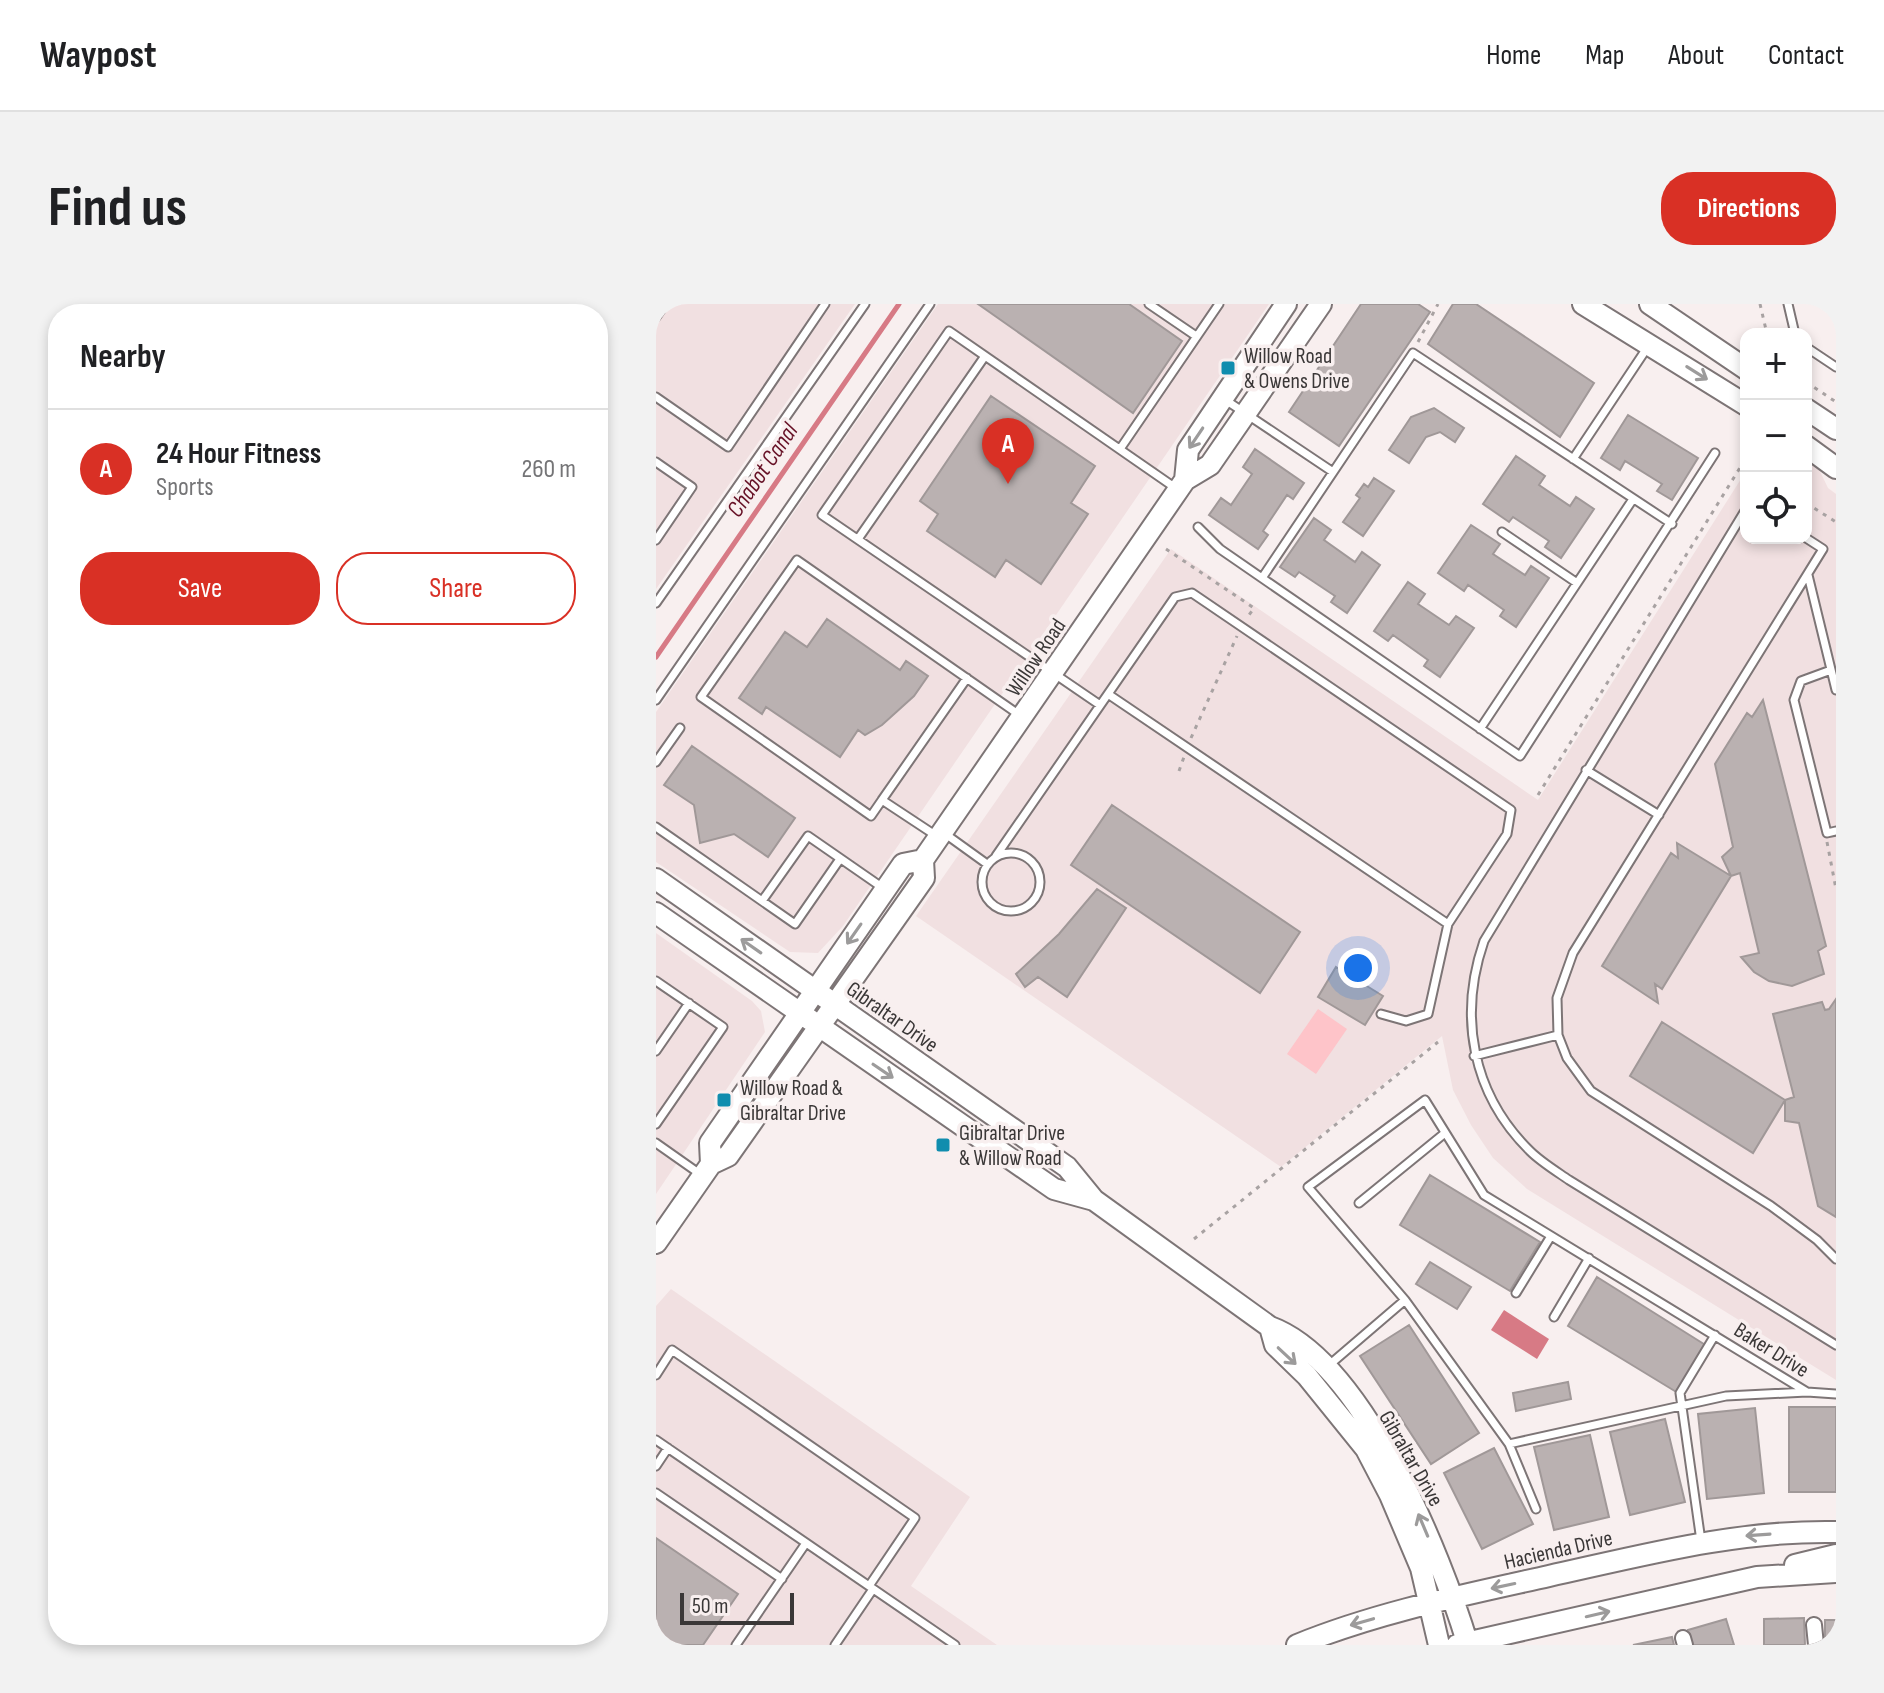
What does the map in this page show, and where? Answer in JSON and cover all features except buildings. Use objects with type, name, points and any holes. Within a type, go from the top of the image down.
[{"type":"street","name":"Willow Road","points":[[1182,485],[1188,450],[1286,304]]},
{"type":"street","name":"Willow Road","points":[[656,1243],[707,1170],[728,1156],[924,878],[923,860],[1182,485],[1210,465],[1321,304]]},
{"type":"street","points":[[1583,304],[1740,401]]},
{"type":"street","points":[[1650,304],[1740,365]]},
{"type":"street","points":[[1812,413],[1836,429]]},
{"type":"street","points":[[1812,450],[1836,468]]},
{"type":"street","name":"Willow Road","points":[[707,1170],[710,1143],[885,889],[903,864],[923,860]]},
{"type":"street","name":"Gibraltar Drive","points":[[656,879],[1067,1167],[1094,1200],[1270,1327],[1292,1335],[1366,1449],[1390,1495],[1421,1568],[1439,1645]]},
{"type":"street","name":"Gibraltar Drive","points":[[656,913],[1054,1189],[1094,1200]]},
{"type":"street","name":"Gibraltar Drive","points":[[1318,1374],[1381,1445],[1407,1489],[1453,1597],[1464,1644]]},
{"type":"street","name":"Hacienda Drive","points":[[1297,1645],[1334,1630],[1429,1603],[1702,1543],[1803,1531],[1836,1532]]},
{"type":"street","points":[[1464,1644],[1757,1577],[1836,1555]]},
{"type":"street","points":[[1757,1577],[1836,1572]]},
{"type":"street","points":[[1814,1625],[1816,1645]]},
{"type":"lane","points":[[656,317],[665,304]]},
{"type":"lane","points":[[656,397],[728,447],[825,304]]},
{"type":"lane","points":[[656,603],[865,304]]},
{"type":"lane","points":[[656,700],[930,304]]},
{"type":"lane","points":[[1149,304],[1196,336]]},
{"type":"lane","points":[[1120,449],[1219,304]]},
{"type":"lane","points":[[1788,304],[1794,328]]},
{"type":"lane","points":[[1100,705],[822,515],[949,331],[1120,449],[1182,485]]},
{"type":"lane","points":[[1573,459],[1649,345]]},
{"type":"lane","points":[[1812,351],[1836,367]]},
{"type":"lane","points":[[1262,578],[1413,353],[1672,524]]},
{"type":"lane","points":[[858,539],[985,356]]},
{"type":"lane","points":[[1222,398],[1333,472]]},
{"type":"lane","points":[[1198,527],[1220,549],[1520,756],[1715,453]]},
{"type":"lane","points":[[656,462],[692,487],[656,540]]},
{"type":"lane","points":[[1480,729],[1633,499]]},
{"type":"lane","points":[[1740,519],[1484,941],[1470,994],[1474,1056],[1499,1114],[1530,1152],[1569,1180],[1836,1345]]},
{"type":"lane","points":[[1502,532],[1577,583]]},
{"type":"lane","points":[[1812,542],[1823,549],[1808,575],[1573,953],[1557,998],[1558,1035],[1567,1058],[1591,1091],[1771,1206],[1817,1240],[1836,1259]]},
{"type":"lane","points":[[967,678],[871,816],[701,697],[797,560],[967,678],[1023,717]]},
{"type":"lane","points":[[1808,575],[1836,690]]},
{"type":"lane","points":[[996,856],[1019,854],[1037,869],[1038,893],[1032,903],[1010,912],[990,903],[981,884],[987,864],[996,856],[1175,597],[1183,592],[1192,593],[1511,810],[1507,834],[1448,924],[1428,1014],[1406,1021],[1381,1014]]},
{"type":"lane","points":[[1831,670],[1801,681],[1794,700],[1832,832]]},
{"type":"lane","points":[[1108,694],[1448,924]]},
{"type":"lane","points":[[656,762],[680,728]]},
{"type":"lane","points":[[1586,770],[1659,815]]},
{"type":"lane","points":[[882,800],[987,864]]},
{"type":"lane","points":[[656,827],[795,924],[840,859]]},
{"type":"lane","points":[[762,901],[808,836],[885,889]]},
{"type":"lane","points":[[656,981],[723,1027],[656,1124]]},
{"type":"lane","points":[[656,1051],[689,1003]]},
{"type":"lane","points":[[1474,1056],[1558,1035]]},
{"type":"lane","name":"Baker Drive","points":[[1405,1300],[1308,1187],[1425,1100],[1484,1195],[1807,1392]]},
{"type":"lane","points":[[1359,1203],[1445,1133]]},
{"type":"lane","points":[[656,1143],[707,1170]]},
{"type":"lane","points":[[1516,1293],[1551,1236]]},
{"type":"lane","points":[[1554,1317],[1589,1258]]},
{"type":"lane","points":[[1318,1374],[1405,1300],[1509,1444],[1536,1509]]},
{"type":"lane","points":[[1702,1543],[1679,1406],[1680,1393],[1715,1335]]},
{"type":"lane","points":[[656,1375],[672,1350],[915,1518],[835,1645]]},
{"type":"lane","points":[[1807,1392],[1836,1394]]},
{"type":"lane","name":"Baker Drive","points":[[1509,1444],[1726,1396],[1807,1392]]},
{"type":"lane","points":[[656,1440],[955,1645]]},
{"type":"lane","points":[[656,1466],[668,1448]]},
{"type":"lane","points":[[656,1493],[782,1579]]},
{"type":"lane","points":[[736,1645],[806,1543]]},
{"type":"path","points":[[1413,353],[1438,304]]},
{"type":"path","points":[[1760,304],[1766,328]]},
{"type":"path","points":[[1812,386],[1836,402]]},
{"type":"path","points":[[1538,795],[1740,468]]},
{"type":"path","points":[[1812,507],[1836,522]]},
{"type":"path","points":[[1166,549],[1254,608],[1222,661],[1179,771]]},
{"type":"path","points":[[1832,832],[1827,853],[1836,889]]},
{"type":"path","points":[[1194,1239],[1438,1042]]},
{"type":"shaded area","points":[[656,304],[855,304],[656,589]]},
{"type":"shaded area","points":[[938,304],[1269,304],[843,926],[818,953],[790,952],[656,862],[656,712]]},
{"type":"shaded area","points":[[1812,460],[1816,463],[1828,488],[1836,494],[1836,1380],[1527,1189],[1493,1158],[1471,1125],[1453,1090],[1442,1036],[1281,1167],[916,916],[1171,549],[1538,800],[1740,480],[1740,544],[1812,544]]},
{"type":"shaded area","points":[[656,933],[752,1001],[761,1011],[765,1032],[656,1194]]},
{"type":"shaded area","points":[[1318,1009],[1347,1029],[1316,1074],[1287,1054]]},
{"type":"shaded area","points":[[671,1289],[970,1497],[911,1586],[997,1645],[656,1645],[656,1306]]},
{"type":"shaded area","points":[[1504,1310],[1549,1339],[1537,1359],[1491,1330]]},
{"type":"waterway","name":"Chabot Canal","points":[[656,657],[899,304]]},
{"type":"place","name":"Willow Road & Owens Drive","points":[[1228,368]]},
{"type":"place","name":"24 Hour Fitness","points":[[1008,484]]},
{"type":"place","name":"Willow Road & Gibraltar Drive","points":[[724,1100]]},
{"type":"place","name":"Gibraltar Drive & Willow Road","points":[[943,1145]]}]
